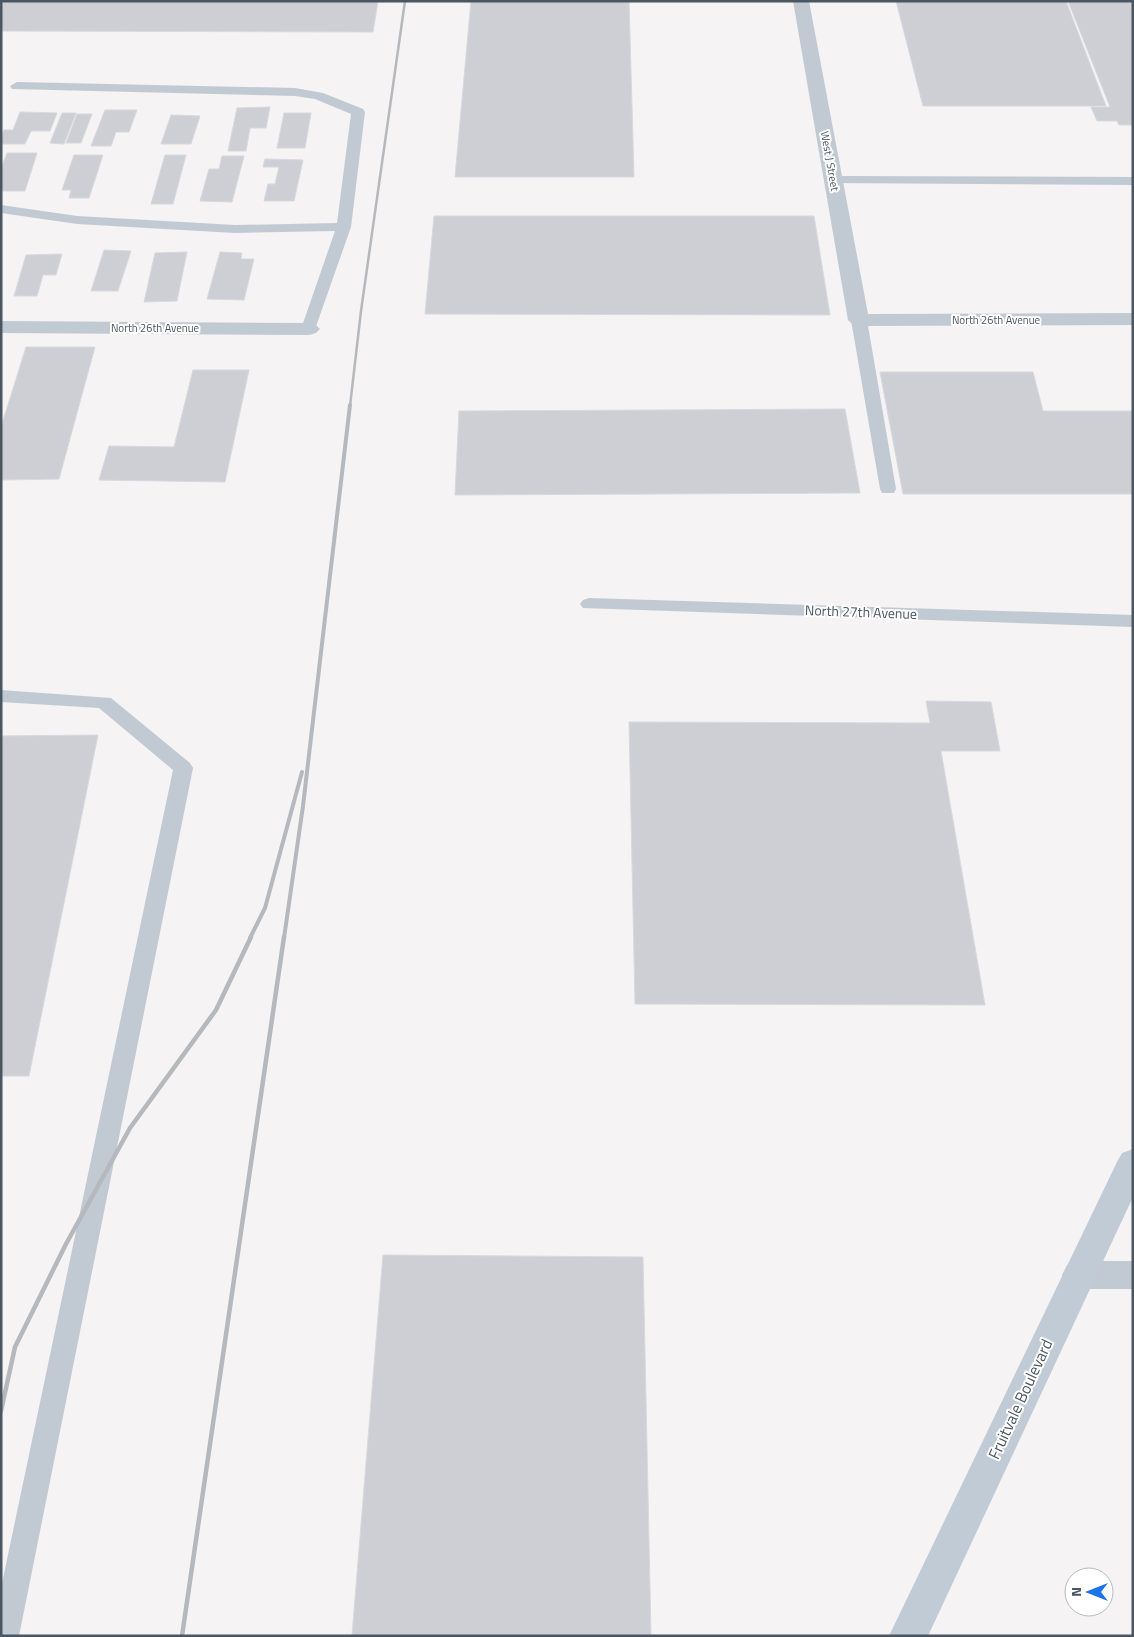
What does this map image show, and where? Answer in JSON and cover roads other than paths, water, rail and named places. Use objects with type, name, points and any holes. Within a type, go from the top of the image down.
[{"type":"main road","name":"Fruitvale Boulevard","points":[[908,1636],[1133,1162]]},
{"type":"street","name":"West J Street","points":[[801,1],[859,320]]},
{"type":"street","name":"North 26th Avenue","points":[[859,320],[1133,319]]},
{"type":"street","name":"North 26th Avenue","points":[[1,327],[309,329]]},
{"type":"street","points":[[1079,1275],[1133,1275]]},
{"type":"lane","points":[[17,86],[295,92],[318,96],[358,112],[344,228],[309,329]]},
{"type":"lane","points":[[833,180],[1133,181]]},
{"type":"lane","points":[[1,209],[76,220],[235,230],[344,228]]},
{"type":"lane","points":[[859,320],[888,489]]},
{"type":"lane","name":"North 27th Avenue","points":[[589,604],[1133,621]]},
{"type":"lane","points":[[1,696],[104,702],[183,768],[6,1636]]},
{"type":"railway","points":[[350,406],[361,311],[405,1]]},
{"type":"railway","points":[[284,938],[303,806],[350,405]]},
{"type":"railway","points":[[250,938],[265,908],[302,772]]},
{"type":"railway","points":[[1,1411],[15,1347],[66,1244],[130,1128],[216,1010],[251,937]]},
{"type":"railway","points":[[182,1636],[284,937]]}]
